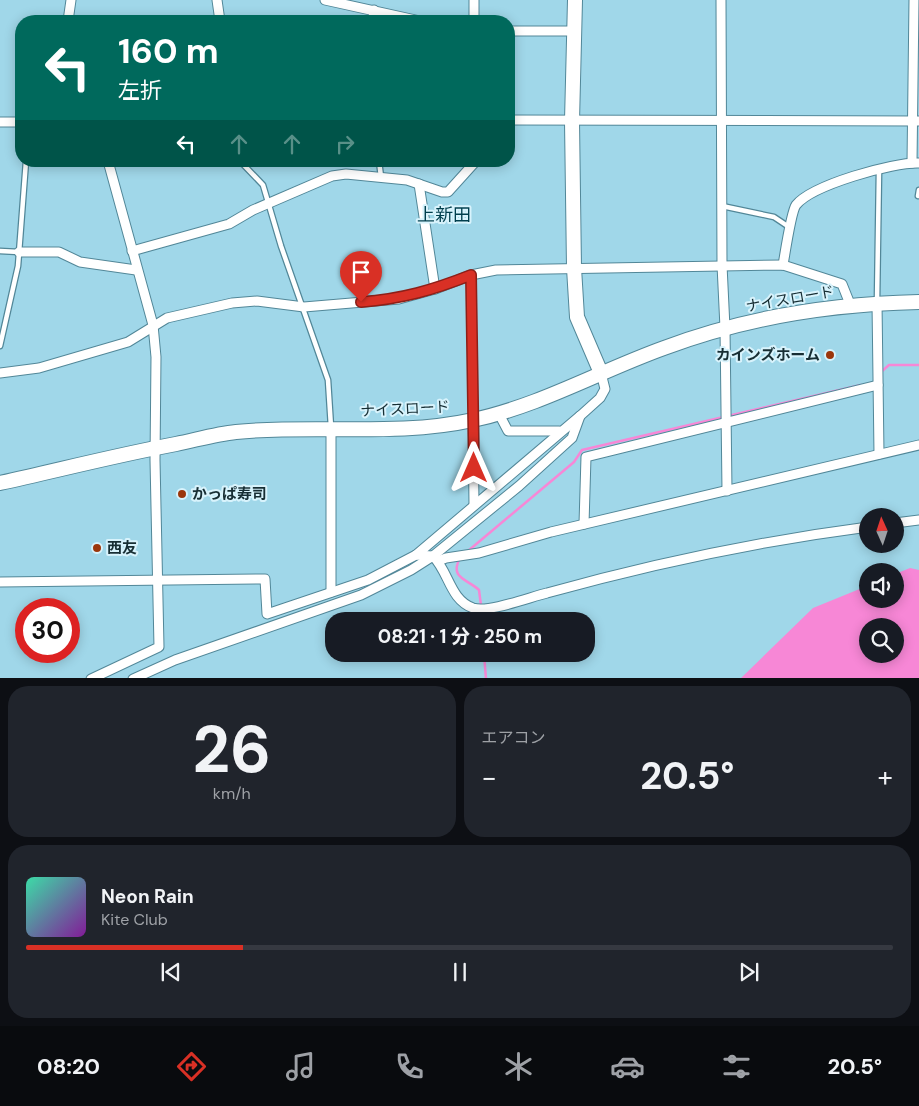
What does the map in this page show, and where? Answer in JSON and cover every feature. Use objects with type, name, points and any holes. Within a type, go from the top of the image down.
[{"type":"street","points":[[69,15],[71,0]]},
{"type":"street","points":[[217,0],[219,15]]},
{"type":"street","points":[[325,0],[395,15]]},
{"type":"street","points":[[474,0],[474,15]]},
{"type":"street","points":[[0,582],[265,579],[267,614],[368,580],[416,554],[600,398],[606,389],[601,373],[576,317],[572,120],[575,0]]},
{"type":"street","points":[[721,0],[722,265],[725,328],[727,491]]},
{"type":"street","points":[[783,265],[795,206],[807,196],[862,173],[879,168],[916,163],[914,0]]},
{"type":"street","points":[[374,10],[374,15]]},
{"type":"street","points":[[515,31],[575,31]]},
{"type":"street","points":[[515,120],[916,121]]},
{"type":"street","points":[[0,122],[15,122]]},
{"type":"street","points":[[90,678],[159,647],[156,579],[156,357],[153,325],[136,270],[110,167]]},
{"type":"street","points":[[132,251],[229,224],[268,203],[332,176],[346,174],[407,180],[442,192],[448,192],[471,167]]},
{"type":"street","points":[[419,184],[435,289]]},
{"type":"street","points":[[19,252],[59,252],[80,262],[136,270]]},
{"type":"street","points":[[0,373],[39,368],[128,342],[153,325],[179,314],[232,303],[258,301],[304,308],[399,299],[435,289],[471,275],[496,270],[783,265],[842,284],[850,304]]},
{"type":"street","name":"ナイスロード","points":[[0,483],[234,432],[423,427],[473,420],[498,414],[664,348],[725,328],[787,314],[850,304],[919,302]]},
{"type":"street","points":[[877,303],[880,454]]},
{"type":"street","points":[[584,524],[586,457],[878,385]]},
{"type":"street","points":[[498,414],[508,431],[559,431]]},
{"type":"street","points":[[133,678],[175,660],[361,595],[436,558],[572,438],[580,416]]},
{"type":"street","points":[[473,420],[474,505]]},
{"type":"street","points":[[331,428],[331,592]]},
{"type":"street","points":[[416,554],[436,558],[919,445]]},
{"type":"street","points":[[904,522],[919,520]]},
{"type":"street","points":[[436,558],[460,602],[475,609],[496,606],[594,580],[732,549],[859,528]]},
{"type":"lane","points":[[0,346],[19,252],[26,167]]},
{"type":"lane","points":[[246,167],[263,185],[328,380],[331,428]]},
{"type":"lane","points":[[379,167],[381,177]]},
{"type":"lane","points":[[877,303],[879,168]]},
{"type":"lane","points":[[918,196],[919,190]]},
{"type":"lane","points":[[722,206],[774,217],[790,229]]},
{"type":"lane","points":[[0,251],[19,252]]},
{"type":"lane","points":[[471,275],[473,420]]},
{"type":"shaded area","points":[[910,568],[919,570],[919,678],[741,678],[813,608],[859,589],[859,608],[904,608],[904,570]]},
{"type":"waterway","points":[[881,372],[889,365],[919,365]]},
{"type":"waterway","points":[[468,551],[574,462],[582,450],[861,385]]},
{"type":"waterway","points":[[460,558],[457,565],[458,574],[479,590],[482,612]]},
{"type":"waterway","points":[[485,662],[486,678]]},
{"type":"place","name":"カインズホーム","points":[[830,355]]},
{"type":"place","name":"かっぱ寿司","points":[[182,494]]},
{"type":"place","name":"西友","points":[[97,548]]},
{"type":"district","name":"上新田","points":[[444,215]]},
{"type":"route","points":[[361,302],[399,299],[435,289],[471,275],[474,468]]}]
